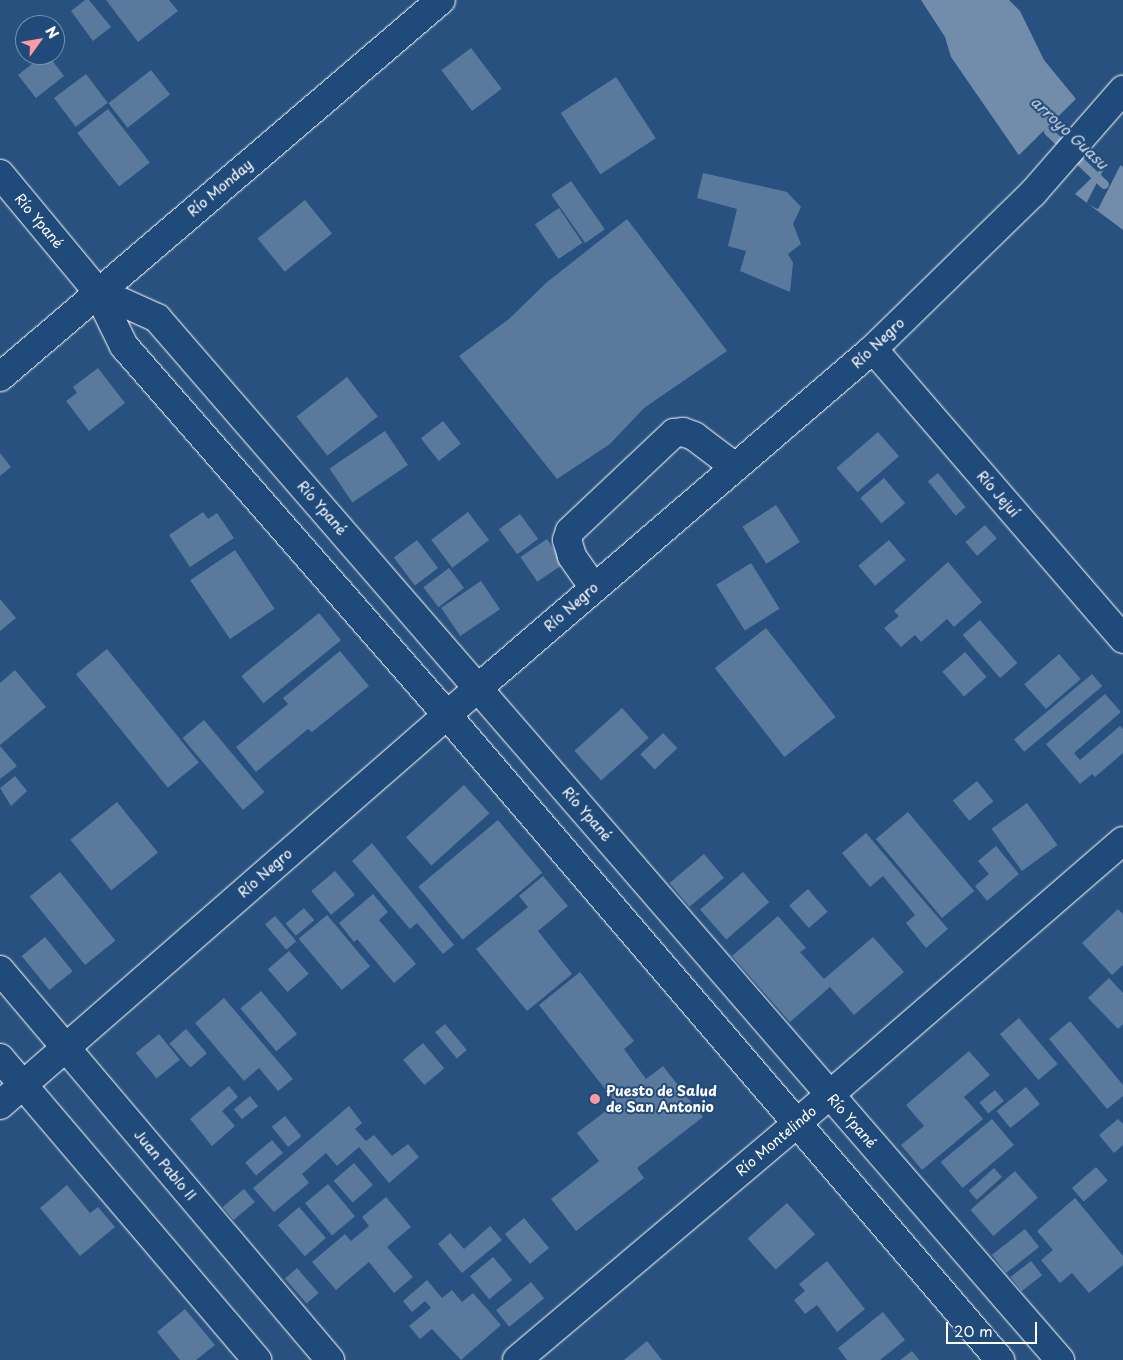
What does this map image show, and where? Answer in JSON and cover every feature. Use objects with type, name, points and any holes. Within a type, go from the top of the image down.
[{"type":"street","name":"Río Monday","points":[[0,376],[97,291],[441,0]]},
{"type":"street","name":"Río Negro","points":[[0,1105],[478,688],[873,349],[1033,192],[1123,90]]},
{"type":"street","name":"Río Ypané","points":[[0,174],[97,291],[124,346],[447,715],[1000,1360]]},
{"type":"street","name":"Río Ypané","points":[[97,291],[157,318],[1060,1360]]},
{"type":"street","name":"Río Jejuí","points":[[873,349],[1123,639]]},
{"type":"street","points":[[594,588],[572,556],[567,540],[570,531],[674,434],[683,432],[694,436],[735,467]]},
{"type":"street","name":"Río Montelindo","points":[[517,1360],[830,1096],[1123,841]]},
{"type":"street","name":"Juan Pablo II","points":[[0,970],[330,1360]]},
{"type":"street","points":[[0,1058],[257,1360]]},
{"type":"water","points":[[921,0],[1009,0],[1020,11],[1044,60],[1076,99],[1069,127],[1027,167],[951,57],[945,37]]},
{"type":"water","points":[[1111,159],[1123,167],[1123,230],[1075,194]]},
{"type":"pier","points":[[1078,97],[1071,129],[1025,169],[1017,157]]},
{"type":"pier","points":[[1110,157],[1122,163],[1098,209],[1086,203]]},
{"type":"building","points":[[85,0],[89,0],[111,27],[93,41],[71,11]]},
{"type":"building","points":[[106,0],[169,0],[178,11],[138,42]]},
{"type":"building","points":[[471,48],[502,89],[472,111],[441,70]]},
{"type":"building","points":[[30,65],[56,65],[64,76],[36,98],[18,75]]},
{"type":"building","points":[[151,70],[170,94],[128,128],[108,103]]},
{"type":"building","points":[[86,74],[108,103],[76,127],[54,98]]},
{"type":"building","points":[[616,77],[656,138],[600,174],[561,113]]},
{"type":"building","points":[[108,109],[150,163],[119,187],[77,133]]},
{"type":"building","points":[[703,173],[787,192],[801,207],[793,224],[801,244],[788,254],[793,263],[790,292],[740,271],[746,251],[728,246],[737,209],[697,198]]},
{"type":"building","points":[[571,181],[605,229],[585,243],[551,195]]},
{"type":"building","points":[[305,200],[332,233],[285,272],[258,238]]},
{"type":"building","points":[[559,208],[582,243],[558,259],[535,224]]},
{"type":"building","points":[[627,219],[727,351],[644,408],[610,444],[557,479],[459,356],[509,319],[546,283]]},
{"type":"building","points":[[98,368],[125,403],[89,431],[66,401],[77,393],[73,387]]},
{"type":"building","points":[[347,377],[378,416],[327,456],[297,416]]},
{"type":"building","points":[[443,421],[461,444],[439,461],[421,438]]},
{"type":"building","points":[[385,431],[408,465],[352,502],[329,468]]},
{"type":"building","points":[[878,432],[899,456],[857,492],[836,468]]},
{"type":"building","points":[[0,453],[11,467],[0,476]]},
{"type":"building","points":[[938,473],[966,507],[956,515],[928,481]]},
{"type":"building","points":[[884,478],[905,503],[881,523],[860,498]]},
{"type":"building","points":[[776,505],[800,542],[766,564],[742,527]]},
{"type":"building","points":[[203,512],[208,519],[217,513],[234,538],[190,567],[169,535]]},
{"type":"building","points":[[468,512],[489,540],[452,568],[431,540]]},
{"type":"building","points":[[520,514],[538,539],[517,554],[499,529]]},
{"type":"building","points":[[985,525],[997,539],[977,556],[965,542]]},
{"type":"building","points":[[547,539],[564,564],[537,582],[520,557]]},
{"type":"building","points":[[417,540],[438,568],[415,585],[394,557]]},
{"type":"building","points":[[889,540],[906,560],[875,586],[858,566]]},
{"type":"building","points":[[235,550],[275,609],[230,639],[190,580]]},
{"type":"building","points":[[948,562],[982,602],[954,627],[947,619],[921,642],[915,635],[901,647],[884,628],[899,616],[894,611]]},
{"type":"building","points":[[751,563],[780,609],[745,631],[716,585]]},
{"type":"building","points":[[449,568],[464,588],[438,607],[423,587]]},
{"type":"building","points":[[481,581],[500,609],[460,636],[441,608]]},
{"type":"building","points":[[0,599],[16,618],[0,631]]},
{"type":"building","points":[[319,613],[341,640],[263,703],[241,676]]},
{"type":"building","points":[[980,620],[1017,663],[1000,678],[963,635]]},
{"type":"building","points":[[766,628],[836,717],[784,757],[715,668]]},
{"type":"building","points":[[107,649],[199,762],[168,788],[76,674]]},
{"type":"building","points":[[340,651],[369,686],[312,732],[308,729],[256,772],[236,747],[288,704],[283,698]]},
{"type":"building","points":[[965,652],[987,677],[964,697],[942,672]]},
{"type":"building","points":[[1059,654],[1081,679],[1046,709],[1024,684]]},
{"type":"building","points":[[15,670],[46,707],[0,745],[0,683]]},
{"type":"building","points":[[1092,674],[1102,686],[1024,752],[1014,740]]},
{"type":"building","points":[[1105,694],[1121,712],[1074,753],[1080,760],[1120,726],[1123,729],[1123,753],[1095,777],[1092,774],[1080,784],[1046,744]]},
{"type":"building","points":[[622,708],[649,738],[601,781],[574,751]]},
{"type":"building","points":[[204,720],[264,792],[243,810],[183,738]]},
{"type":"building","points":[[663,733],[677,748],[655,770],[640,754]]},
{"type":"building","points":[[0,746],[17,766],[0,779]]},
{"type":"building","points":[[15,776],[27,791],[11,806],[0,788]]},
{"type":"building","points":[[977,781],[993,801],[969,821],[953,801]]},
{"type":"building","points":[[464,785],[489,813],[431,865],[406,837]]},
{"type":"building","points":[[117,802],[158,853],[111,890],[70,840]]},
{"type":"building","points":[[1027,803],[1058,845],[1022,871],[991,829]]},
{"type":"building","points":[[908,812],[974,891],[942,918],[876,839]]},
{"type":"building","points":[[498,820],[542,873],[463,940],[418,887]]},
{"type":"building","points":[[866,833],[948,929],[926,948],[906,923],[915,915],[883,876],[870,887],[842,853]]},
{"type":"building","points":[[372,843],[454,945],[443,954],[417,923],[410,929],[352,861]]},
{"type":"building","points":[[996,846],[1019,874],[987,901],[975,886],[989,874],[978,861]]},
{"type":"building","points":[[704,854],[724,878],[689,907],[670,883]]},
{"type":"building","points":[[335,871],[355,895],[331,915],[311,891]]},
{"type":"building","points":[[60,872],[115,940],[85,965],[30,897]]},
{"type":"building","points":[[743,872],[769,902],[726,940],[700,909]]},
{"type":"building","points":[[543,876],[568,906],[538,931],[572,974],[527,1011],[476,949],[528,907],[519,896]]},
{"type":"building","points":[[808,889],[828,912],[809,928],[789,905]]},
{"type":"building","points":[[373,894],[388,912],[379,920],[416,964],[394,983],[357,939],[354,942],[339,923]]},
{"type":"building","points":[[304,908],[314,920],[296,936],[286,923]]},
{"type":"building","points":[[1118,909],[1123,914],[1123,965],[1112,975],[1082,943]]},
{"type":"building","points":[[327,915],[370,966],[342,990],[299,939]]},
{"type":"building","points":[[275,916],[296,941],[286,950],[265,924]]},
{"type":"building","points":[[778,916],[806,948],[800,952],[824,979],[873,937],[904,972],[854,1015],[830,987],[790,1022],[732,956]]},
{"type":"building","points":[[45,937],[73,971],[49,990],[22,956]]},
{"type":"building","points":[[289,951],[309,974],[288,992],[268,969]]},
{"type":"building","name":"Puesto de Salud de San Antonio","points":[[580,972],[634,1041],[624,1049],[646,1079],[663,1066],[703,1117],[637,1168],[644,1178],[576,1231],[551,1199],[599,1161],[577,1133],[616,1103],[539,1005]]},
{"type":"building","points":[[1109,978],[1123,993],[1123,1024],[1118,1029],[1088,998]]},
{"type":"building","points":[[261,991],[297,1034],[276,1051],[240,1008]]},
{"type":"building","points":[[224,998],[293,1079],[278,1091],[259,1068],[244,1081],[195,1023]]},
{"type":"building","points":[[1019,1018],[1058,1064],[1038,1080],[1000,1034]]},
{"type":"building","points":[[1070,1021],[1123,1085],[1123,1096],[1107,1109],[1049,1039]]},
{"type":"building","points":[[445,1024],[467,1050],[457,1058],[435,1032]]},
{"type":"building","points":[[186,1029],[207,1053],[190,1068],[169,1043]]},
{"type":"building","points":[[159,1034],[180,1060],[156,1079],[136,1053]]},
{"type":"building","points":[[423,1043],[444,1068],[424,1085],[403,1060]]},
{"type":"building","points":[[969,1051],[990,1075],[964,1097],[983,1119],[922,1170],[901,1145],[924,1126],[906,1105]]},
{"type":"building","points":[[229,1086],[238,1097],[222,1111],[235,1126],[212,1146],[190,1119]]},
{"type":"building","points":[[1026,1087],[1040,1104],[1010,1128],[996,1111]]},
{"type":"building","points":[[995,1090],[1004,1101],[988,1113],[979,1103]]},
{"type":"building","points":[[250,1096],[258,1106],[242,1119],[234,1109]]},
{"type":"building","points":[[349,1106],[362,1123],[355,1129],[366,1141],[374,1135],[392,1156],[408,1144],[419,1157],[389,1183],[359,1147],[337,1166],[326,1153],[302,1174],[309,1183],[274,1212],[253,1188]]},
{"type":"building","points":[[285,1116],[301,1136],[288,1147],[272,1127]]},
{"type":"building","points":[[992,1119],[1014,1145],[963,1188],[941,1162]]},
{"type":"building","points":[[1118,1119],[1123,1124],[1123,1145],[1114,1153],[1099,1135]]},
{"type":"building","points":[[272,1140],[283,1153],[256,1176],[245,1162]]},
{"type":"building","points":[[354,1163],[373,1185],[353,1203],[334,1181]]},
{"type":"building","points":[[1096,1167],[1108,1181],[1084,1202],[1072,1188]]},
{"type":"building","points":[[994,1168],[1002,1177],[977,1200],[969,1191]]},
{"type":"building","points":[[1015,1171],[1038,1197],[993,1236],[970,1210]]},
{"type":"building","points":[[328,1184],[355,1216],[332,1235],[305,1203]]},
{"type":"building","points":[[67,1185],[90,1213],[98,1207],[115,1227],[80,1256],[40,1208]]},
{"type":"building","points":[[244,1189],[255,1202],[233,1220],[223,1207]]},
{"type":"building","points":[[386,1197],[411,1227],[387,1247],[413,1277],[394,1293],[369,1262],[336,1290],[312,1262],[345,1234],[351,1241],[369,1226],[362,1217]]},
{"type":"building","points":[[1075,1198],[1123,1256],[1123,1265],[1089,1293],[1072,1273],[1060,1283],[1041,1260],[1053,1250],[1037,1231]]},
{"type":"building","points":[[787,1203],[815,1234],[776,1270],[748,1238]]},
{"type":"building","points":[[299,1207],[326,1238],[305,1256],[278,1225]]},
{"type":"building","points":[[524,1218],[549,1248],[530,1264],[505,1234]]},
{"type":"building","points":[[490,1226],[502,1240],[462,1273],[438,1244],[450,1233],[464,1249]]},
{"type":"building","points":[[1025,1229],[1039,1247],[1006,1273],[992,1255]]},
{"type":"building","points":[[493,1257],[512,1280],[489,1299],[470,1276]]},
{"type":"building","points":[[827,1261],[865,1309],[837,1332],[817,1305],[805,1314],[794,1300],[805,1291],[799,1284]]},
{"type":"building","points":[[1031,1261],[1042,1275],[1022,1291],[1011,1277]]},
{"type":"building","points":[[297,1268],[319,1293],[307,1303],[285,1278]]},
{"type":"building","points":[[427,1280],[442,1298],[452,1290],[462,1302],[473,1293],[501,1325],[461,1360],[432,1329],[420,1339],[409,1326],[431,1308],[425,1301],[412,1312],[403,1301]]},
{"type":"building","points":[[531,1282],[544,1298],[509,1327],[496,1310]]},
{"type":"building","points":[[185,1309],[215,1345],[196,1360],[180,1360],[157,1332]]},
{"type":"building","points":[[883,1312],[905,1340],[880,1360],[847,1360],[838,1348]]},
{"type":"building","points":[[647,1341],[662,1360],[624,1360]]},
{"type":"building","points":[[912,1351],[919,1360],[900,1360]]},
{"type":"waterway","name":"arroyo Guasu","points":[[1048,131],[1104,184]]},
{"type":"place","name":"Puesto de Salud de San Antonio","points":[[595,1099]]}]
